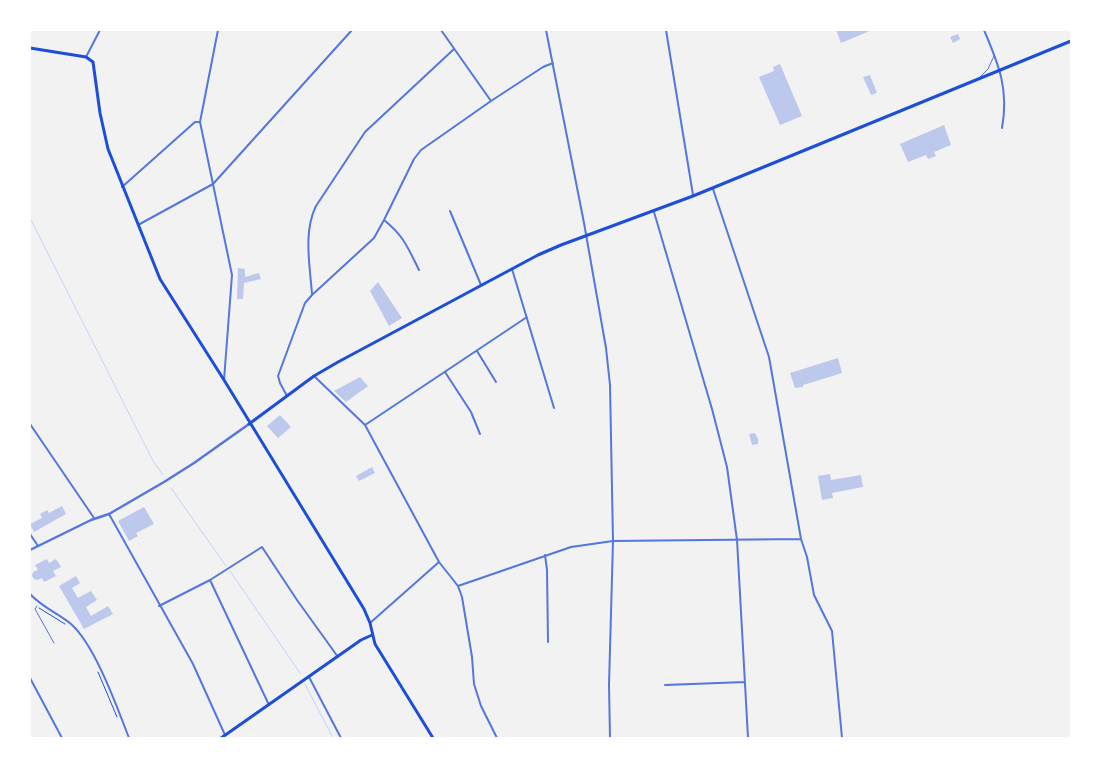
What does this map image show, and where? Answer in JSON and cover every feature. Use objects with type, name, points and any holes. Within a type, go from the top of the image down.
[{"type":"main road","points":[[250,424],[314,376],[512,268],[561,245],[713,188],[1071,41]]},
{"type":"main road","points":[[30,48],[86,56],[93,62],[104,134],[122,186],[160,279],[364,609],[378,648],[433,738]]},
{"type":"main road","points":[[221,738],[361,640],[372,635]]},
{"type":"street","points":[[86,56],[100,30]]},
{"type":"street","points":[[218,30],[200,122],[231,263],[232,276],[224,380]]},
{"type":"street","points":[[138,225],[213,184],[352,30]]},
{"type":"street","points":[[441,30],[491,101]]},
{"type":"street","points":[[546,30],[606,348],[609,375],[614,541],[610,738]]},
{"type":"street","points":[[666,30],[693,196]]},
{"type":"street","points":[[984,30],[1000,70],[1004,87],[1005,115],[1002,128]]},
{"type":"street","points":[[312,295],[309,226],[319,200],[365,132],[454,49]]},
{"type":"street","points":[[977,80],[988,69],[994,56]]},
{"type":"street","points":[[287,396],[278,376],[302,308],[312,295],[374,238],[414,159],[422,150],[491,101],[543,67],[553,63]]},
{"type":"street","points":[[122,186],[195,122],[200,122]]},
{"type":"street","points":[[713,188],[769,357],[801,539],[814,595],[832,631],[842,738]]},
{"type":"street","points":[[450,211],[481,285]]},
{"type":"street","points":[[654,211],[727,467],[737,540],[748,738]]},
{"type":"street","points":[[384,220],[399,232],[419,270]]},
{"type":"street","points":[[512,268],[554,408]]},
{"type":"street","points":[[365,425],[527,317]]},
{"type":"street","points":[[477,350],[496,382]]},
{"type":"street","points":[[445,372],[471,412],[480,434]]},
{"type":"street","points":[[314,376],[365,425],[439,562],[458,586],[464,606],[474,684],[481,706],[497,738]]},
{"type":"street","points":[[30,424],[93,519]]},
{"type":"street","points":[[30,550],[93,519],[109,514],[194,463],[250,424]]},
{"type":"street","points":[[109,514],[193,664],[225,735]]},
{"type":"street","points":[[30,534],[38,546]]},
{"type":"street","points":[[458,586],[571,547],[614,541],[801,539]]},
{"type":"street","points":[[159,606],[210,580],[262,546],[302,608],[338,656]]},
{"type":"street","points":[[545,555],[548,642]]},
{"type":"street","points":[[370,623],[439,562]]},
{"type":"street","points":[[210,580],[269,705]]},
{"type":"street","points":[[30,594],[40,605],[70,623],[94,655],[129,738]]},
{"type":"street","points":[[37,606],[35,609],[54,643]]},
{"type":"street","points":[[309,677],[341,738]]},
{"type":"street","points":[[30,678],[62,738]]},
{"type":"street","points":[[665,684],[745,682]]},
{"type":"path","points":[[50,615],[69,626]]},
{"type":"path","points":[[98,671],[119,721]]},
{"type":"building","points":[[836,30],[872,30],[841,43]]},
{"type":"building","points":[[958,34],[960,39],[953,43],[950,37]]},
{"type":"building","points":[[780,64],[802,116],[780,125],[759,77],[774,71],[773,67]]},
{"type":"building","points":[[870,75],[877,93],[871,95],[863,77]]},
{"type":"building","points":[[944,125],[951,145],[934,152],[936,156],[928,159],[926,155],[908,162],[900,144]]},
{"type":"building","points":[[238,268],[245,269],[245,277],[259,273],[261,279],[244,283],[243,299],[237,299]]},
{"type":"building","points":[[378,282],[402,318],[389,326],[370,291]]},
{"type":"building","points":[[838,358],[842,373],[795,388],[790,373]]},
{"type":"building","points":[[360,377],[368,386],[346,402],[334,391]]},
{"type":"building","points":[[280,415],[291,427],[278,438],[267,426]]},
{"type":"building","points":[[755,433],[758,444],[752,445],[749,434]]},
{"type":"building","points":[[372,467],[375,473],[359,481],[356,476]]},
{"type":"building","points":[[830,474],[831,480],[861,475],[863,487],[832,493],[833,498],[822,500],[818,476]]},
{"type":"building","points":[[62,506],[66,514],[34,532],[30,524],[42,518],[40,514],[47,510],[49,513]]},
{"type":"building","points":[[144,507],[154,524],[136,533],[138,536],[129,541],[118,521]]},
{"type":"building","points":[[47,559],[49,563],[56,559],[61,567],[53,571],[56,576],[44,582],[42,578],[34,579],[32,576],[33,572],[38,570],[35,565]]},
{"type":"building","points":[[76,576],[80,583],[72,588],[78,598],[91,591],[97,600],[86,607],[91,616],[108,606],[113,614],[84,629],[59,586]]},
{"type":"waterway","points":[[30,218],[153,461],[163,475]]},
{"type":"waterway","points":[[171,488],[226,566]]},
{"type":"waterway","points":[[230,571],[300,673]]},
{"type":"waterway","points":[[305,684],[333,738]]}]
